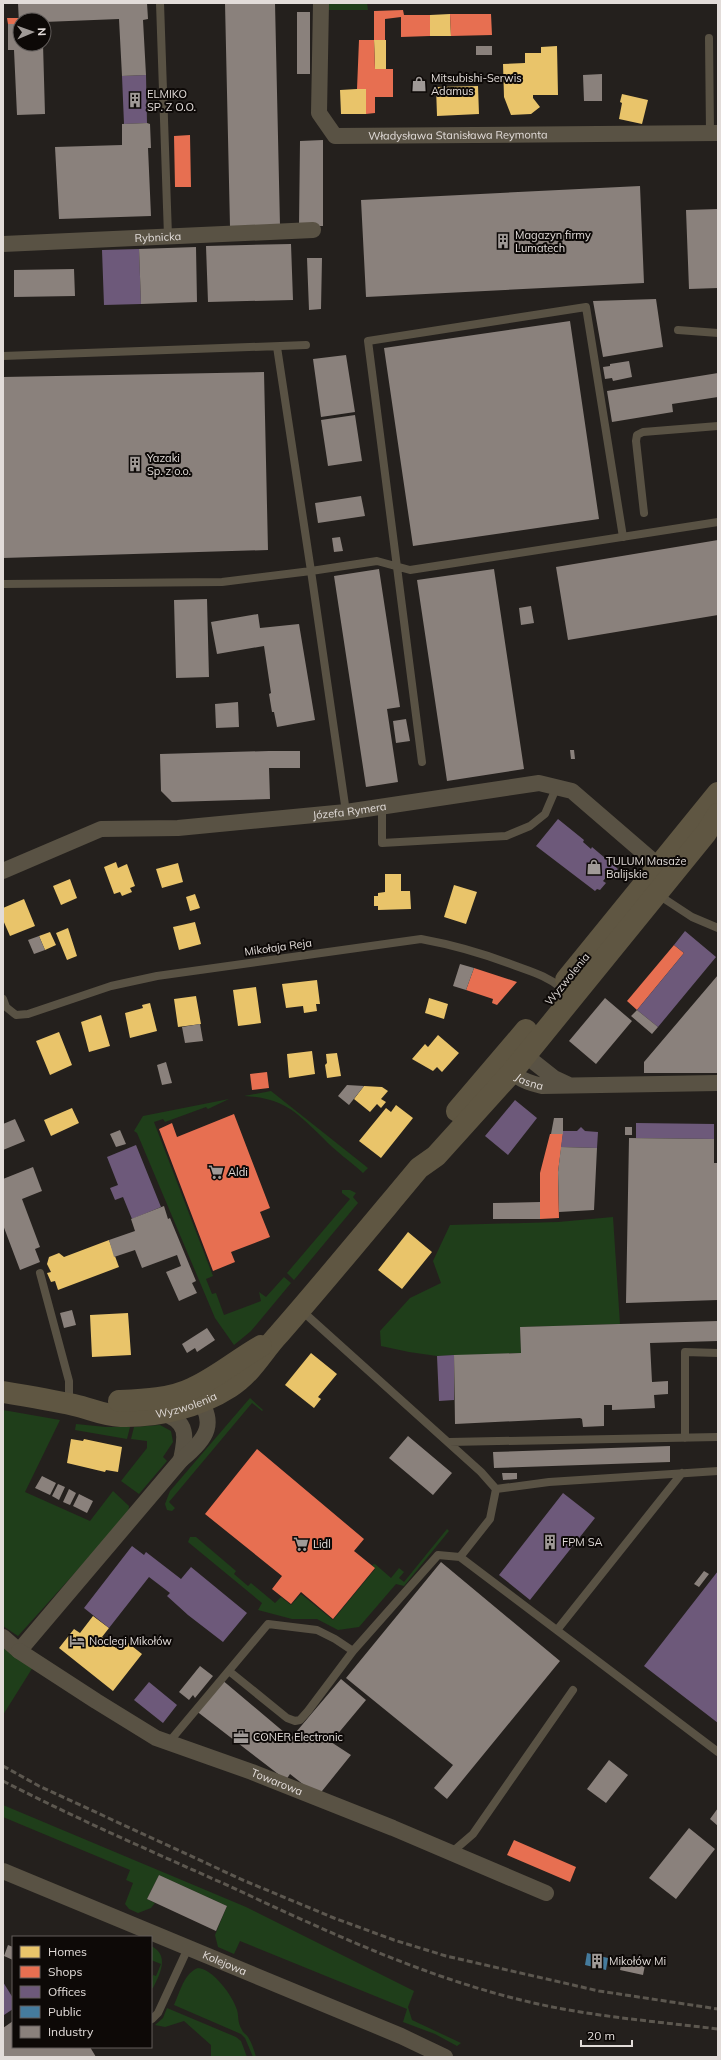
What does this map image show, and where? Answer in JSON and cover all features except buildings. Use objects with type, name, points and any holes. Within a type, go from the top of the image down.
[{"type":"street","name":"Władysława Stanisława Reymonta","points":[[321,3],[319,112],[335,136],[714,133]]},
{"type":"street","name":"Rybnicka","points":[[3,244],[313,230]]},
{"type":"street","name":"Józefa Rymera","points":[[3,871],[101,829],[178,828],[346,812],[517,785],[539,783],[557,786],[572,791],[665,871]]},
{"type":"street","name":"Wyzwolenia","points":[[73,1405],[196,1395],[229,1388],[250,1371],[274,1340],[419,1168],[436,1156],[515,1060],[665,871],[718,793]]},
{"type":"street","name":"Wyzwolenia","points":[[665,871],[706,833],[718,814]]},
{"type":"street","name":"Wyzwolenia","points":[[515,1060],[560,987],[650,889]]},
{"type":"street","name":"Jasna","points":[[515,1060],[521,1080],[542,1086],[718,1083]]},
{"type":"street","name":"Jasna","points":[[515,1060],[569,1085]]},
{"type":"street","name":"Wyzwolenia","points":[[3,1392],[73,1405],[101,1414],[122,1416],[162,1413],[196,1395]]},
{"type":"street","points":[[19,1651],[181,1460],[193,1451],[206,1432],[208,1412],[196,1395]]},
{"type":"street","points":[[162,1413],[178,1420],[182,1425],[185,1444],[181,1460]]},
{"type":"street","name":"Towarowa","points":[[3,1637],[19,1651],[156,1738],[252,1772],[546,1893]]},
{"type":"street","name":"Kolejowa","points":[[3,1871],[401,2036],[445,2057]]},
{"type":"lane","points":[[160,3],[168,236]]},
{"type":"lane","points":[[709,38],[714,133]]},
{"type":"lane","points":[[422,762],[368,341],[586,307],[623,537]]},
{"type":"lane","points":[[678,330],[718,333]]},
{"type":"lane","points":[[3,356],[306,346]]},
{"type":"lane","points":[[277,347],[346,812]]},
{"type":"lane","points":[[644,513],[636,441],[637,435],[643,432],[718,426]]},
{"type":"lane","points":[[3,584],[222,582],[377,561],[410,570],[718,522]]},
{"type":"lane","points":[[382,806],[382,844],[506,836],[530,826],[545,814],[557,786]]},
{"type":"lane","points":[[650,889],[692,917],[718,928]]},
{"type":"lane","name":"Mikołaja Reja","points":[[3,999],[6,1007],[16,1015],[28,1014],[111,986],[157,976],[421,939],[451,944],[481,953],[550,978],[560,987]]},
{"type":"lane","points":[[40,1273],[69,1381],[73,1405]]},
{"type":"lane","points":[[300,1309],[449,1442],[481,1472],[496,1489]]},
{"type":"lane","points":[[685,1438],[685,1352],[718,1353]]},
{"type":"lane","points":[[449,1442],[718,1437]]},
{"type":"lane","points":[[496,1489],[549,1482],[718,1471]]},
{"type":"lane","points":[[557,1630],[682,1473]]},
{"type":"lane","points":[[460,1557],[490,1519],[496,1489]]},
{"type":"lane","points":[[229,1671],[287,1718],[295,1721],[300,1720],[353,1651],[438,1555],[460,1557],[718,1752]]},
{"type":"lane","points":[[169,1742],[268,1624],[317,1630],[335,1638],[353,1651]]},
{"type":"lane","points":[[451,1853],[473,1834],[573,1690]]},
{"type":"lane","points":[[152,2019],[158,2012],[188,1948]]},
{"type":"green space","points":[[327,3],[367,3],[368,10],[328,10]]},
{"type":"green space","points":[[271,1091],[368,1168],[363,1173],[332,1147],[297,1114],[288,1108],[279,1103],[258,1097],[244,1096]]},
{"type":"green space","points":[[229,1099],[208,1109],[206,1107],[165,1122],[163,1119],[154,1122],[213,1276],[206,1279],[212,1294],[216,1293],[224,1315],[261,1301],[259,1292],[266,1297],[284,1277],[291,1283],[251,1331],[234,1345],[215,1318],[137,1133],[134,1131],[143,1116]]},
{"type":"green space","points":[[342,1190],[350,1190],[356,1193],[353,1197],[358,1203],[294,1280],[287,1273],[350,1199],[342,1193]]},
{"type":"green space","points":[[613,1217],[620,1324],[520,1327],[521,1353],[437,1356],[381,1346],[380,1331],[410,1298],[441,1283],[433,1261],[450,1225],[558,1222]]},
{"type":"green space","points":[[250,1398],[263,1410],[262,1411],[252,1403],[169,1502],[175,1508],[172,1511],[167,1510],[165,1504],[170,1491]]},
{"type":"green space","points":[[3,1410],[60,1420],[25,1492],[90,1521],[113,1491],[129,1506],[128,1514],[18,1636],[3,1626]]},
{"type":"green space","points":[[76,1424],[106,1427],[130,1427],[127,1439],[75,1430]]},
{"type":"green space","points":[[160,1425],[171,1431],[173,1442],[163,1457],[167,1461],[139,1494],[121,1481],[147,1448],[147,1441],[131,1439],[134,1427]]},
{"type":"green space","points":[[447,1529],[449,1531],[404,1586],[396,1584],[359,1627],[338,1630],[317,1619],[292,1619],[258,1610],[262,1603],[188,1542],[190,1537],[196,1537],[236,1571],[234,1574],[248,1586],[251,1583],[275,1603],[281,1597],[291,1605],[301,1594],[333,1620],[375,1569],[372,1565],[375,1564],[391,1578],[399,1568],[404,1572],[399,1578],[404,1582]]},
{"type":"green space","points":[[3,1644],[33,1667],[3,1715]]},
{"type":"green space","points":[[3,1805],[246,1907],[414,1991],[408,2007],[412,2020],[461,2043],[457,2046],[435,2034],[403,2022],[407,2009],[240,1941],[234,1954],[218,1947],[215,1935],[227,1906],[159,1875],[147,1899],[155,1903],[151,1908],[138,1913],[129,1909],[125,1904],[133,1883],[126,1880],[130,1870],[3,1817]]},
{"type":"green space","points":[[152,1947],[160,1954],[162,1965],[152,1988],[153,1975],[156,1976],[161,1964],[152,1960]]},
{"type":"green space","points":[[198,1968],[210,1973],[227,1991],[235,2004],[240,2027],[251,2042],[256,2057],[253,2057],[245,2038],[241,2034],[174,2005],[186,1978],[193,1970]]},
{"type":"green space","points":[[167,2008],[236,2037],[241,2041],[247,2057],[211,2057],[211,2045],[184,2021],[165,2027],[155,2025],[163,2018]]},
{"type":"railway","points":[[3,1766],[39,1786],[245,1881],[334,1918],[394,1940],[446,1956],[599,1991],[718,2009]]},
{"type":"railway","points":[[3,1781],[87,1822],[336,1935],[409,1965],[446,1978],[483,1990],[545,2006],[619,2018],[718,2029]]},
{"type":"place","name":"Mitsubishi-Serwis Adamus","points":[[419,84]]},
{"type":"place","name":"ELMIKO SP. Z O.O.","points":[[135,100]]},
{"type":"place","name":"Magazyn firmy Lumatech","points":[[503,241]]},
{"type":"place","name":"Yazaki Sp. z o.o.","points":[[135,464]]},
{"type":"place","name":"TULUM Masaże Balijskie","points":[[594,867]]},
{"type":"place","name":"Aldi","points":[[216,1172]]},
{"type":"place","name":"FPM SA","points":[[550,1542]]},
{"type":"place","name":"Lidl","points":[[301,1544]]},
{"type":"place","name":"Noclegi Mikołów","points":[[77,1641]]},
{"type":"place","name":"CONER Electronic","points":[[241,1737]]},
{"type":"place","name":"Mikołów Mi","points":[[597,1961]]}]
